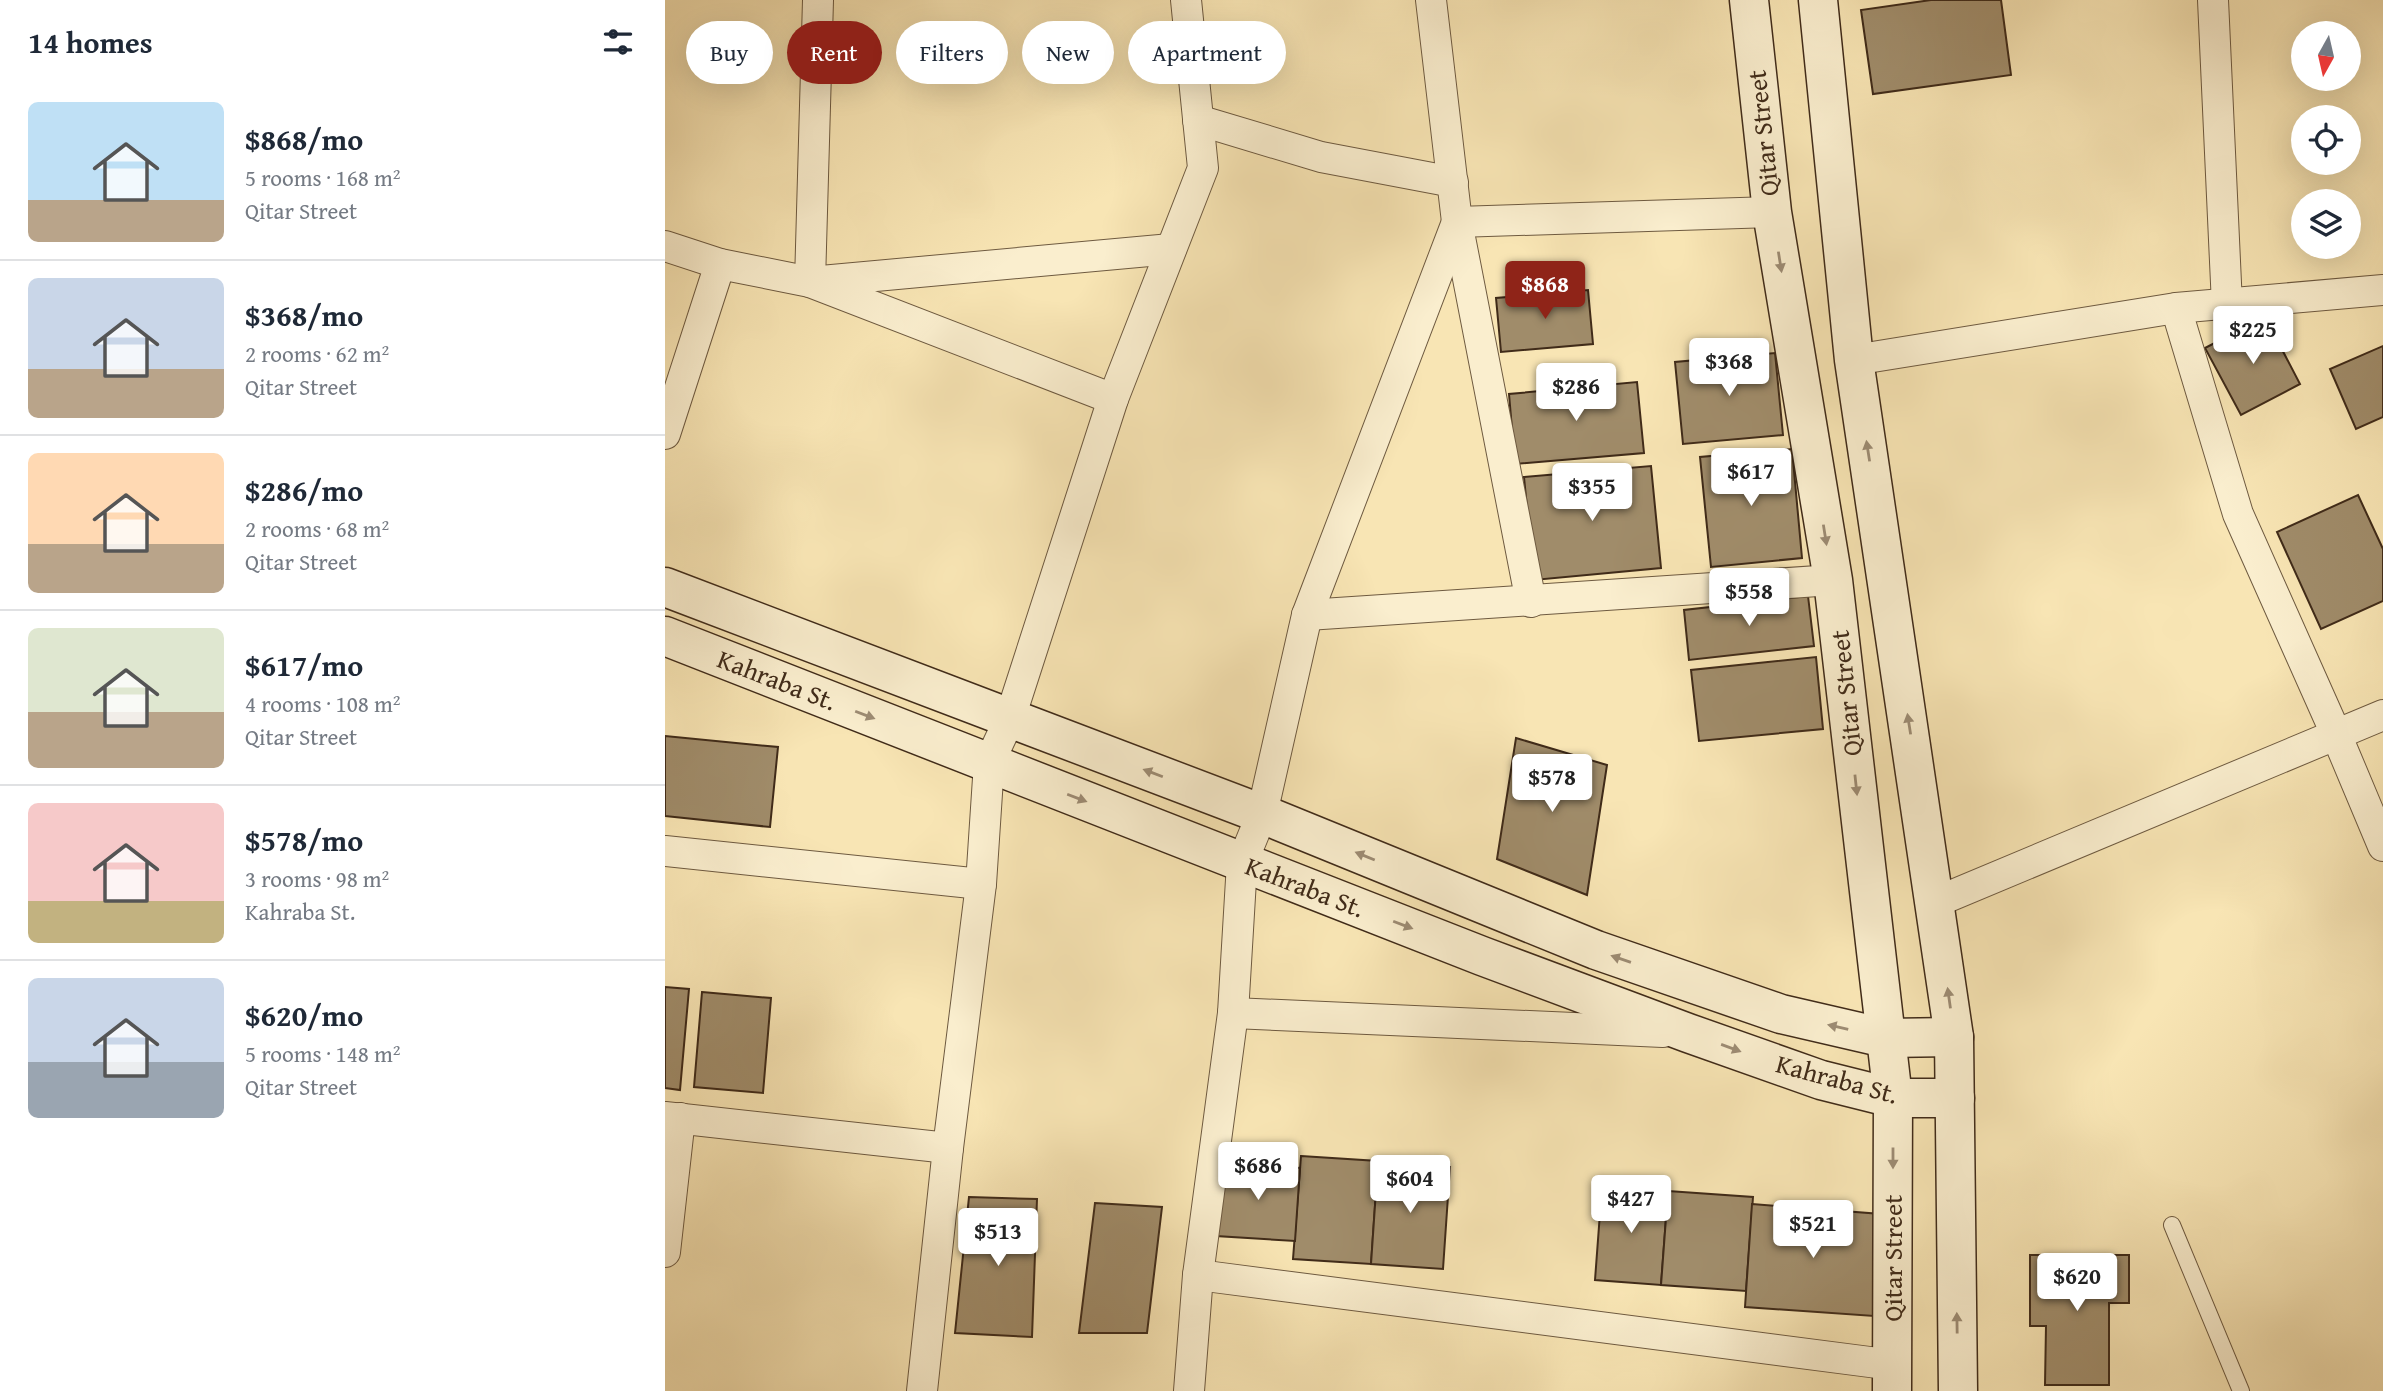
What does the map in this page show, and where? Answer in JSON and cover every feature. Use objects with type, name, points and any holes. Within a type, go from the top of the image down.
[{"type":"main road","name":"Qitar Street","points":[[1749,0],[1772,212],[1833,580],[1893,1098],[1892,1378]]},
{"type":"main road","name":"Qitar Street","points":[[1818,0],[1854,360],[1954,1037],[1958,1391]]},
{"type":"main road","name":"Kahraba St.","points":[[665,587],[1262,814],[1596,950],[1781,1014],[1885,1038],[1954,1037]]},
{"type":"main road","name":"Kahraba St.","points":[[665,636],[1482,956],[1688,1033],[1821,1080],[1893,1098],[1955,1098]]},
{"type":"street","points":[[810,282],[818,0]]},
{"type":"street","points":[[922,1391],[948,1148],[981,884],[989,763],[1010,718],[1113,400],[1203,168],[1186,0]]},
{"type":"street","points":[[1430,0],[1457,222],[1531,602]]},
{"type":"street","points":[[2213,0],[2227,305]]},
{"type":"street","points":[[1198,120],[1321,157],[1453,182]]},
{"type":"street","points":[[1457,222],[1772,212]]},
{"type":"street","points":[[1189,1391],[1198,1275],[1233,1013],[1243,863],[1262,814],[1307,615],[1457,222]]},
{"type":"street","points":[[665,246],[720,264],[810,282],[1113,400]]},
{"type":"street","points":[[810,282],[1171,249]]},
{"type":"street","points":[[665,433],[720,264]]},
{"type":"street","points":[[1854,360],[2176,308],[2383,290]]},
{"type":"street","points":[[2176,308],[2238,514],[2383,846]]},
{"type":"street","points":[[1307,615],[1833,580]]},
{"type":"street","points":[[1935,902],[2383,715]]},
{"type":"street","points":[[665,851],[981,884]]},
{"type":"street","points":[[1233,1013],[1688,1033]]},
{"type":"street","points":[[665,1252],[673,1117],[948,1148]]},
{"type":"street","points":[[1198,1275],[1892,1378]]},
{"type":"lane","points":[[2172,1224],[2241,1391]]},
{"type":"building","points":[[1931,0],[2001,0],[2011,75],[1873,94],[1861,10]]},
{"type":"building","points":[[1588,290],[1593,344],[1501,352],[1496,298]]},
{"type":"building","points":[[2265,317],[2300,384],[2241,415],[2205,348]]},
{"type":"building","points":[[2383,346],[2383,417],[2356,429],[2330,369]]},
{"type":"building","points":[[1775,353],[1783,435],[1683,444],[1675,362]]},
{"type":"building","points":[[1637,382],[1644,453],[1515,464],[1509,394]]},
{"type":"building","points":[[1792,449],[1802,558],[1711,567],[1700,457]]},
{"type":"building","points":[[1651,466],[1661,568],[1534,580],[1524,477]]},
{"type":"building","points":[[2358,495],[2383,549],[2383,601],[2321,629],[2277,532]]},
{"type":"building","points":[[1808,596],[1814,646],[1689,660],[1684,610]]},
{"type":"building","points":[[1816,657],[1823,729],[1699,741],[1691,670]]},
{"type":"building","points":[[665,736],[778,747],[770,827],[665,816]]},
{"type":"building","points":[[1516,738],[1607,765],[1587,895],[1497,859]]},
{"type":"building","points":[[665,987],[689,989],[680,1090],[665,1088]]},
{"type":"building","points":[[702,992],[771,998],[763,1093],[694,1087]]},
{"type":"building","points":[[1301,1156],[1378,1161],[1371,1264],[1293,1259]]},
{"type":"building","points":[[1378,1161],[1450,1167],[1443,1269],[1371,1264]]},
{"type":"building","points":[[1221,1162],[1300,1168],[1295,1241],[1216,1236]]},
{"type":"building","points":[[1602,1186],[1668,1191],[1661,1285],[1595,1280]]},
{"type":"building","points":[[1668,1191],[1753,1197],[1746,1291],[1661,1285]]},
{"type":"building","points":[[969,1197],[1037,1199],[1032,1337],[955,1333]]},
{"type":"building","points":[[1095,1203],[1162,1207],[1147,1333],[1079,1333]]},
{"type":"building","points":[[1752,1204],[1881,1214],[1874,1316],[1745,1307]]},
{"type":"building","points":[[2030,1255],[2129,1255],[2129,1303],[2109,1303],[2109,1385],[2045,1385],[2046,1326],[2030,1326]]}]
